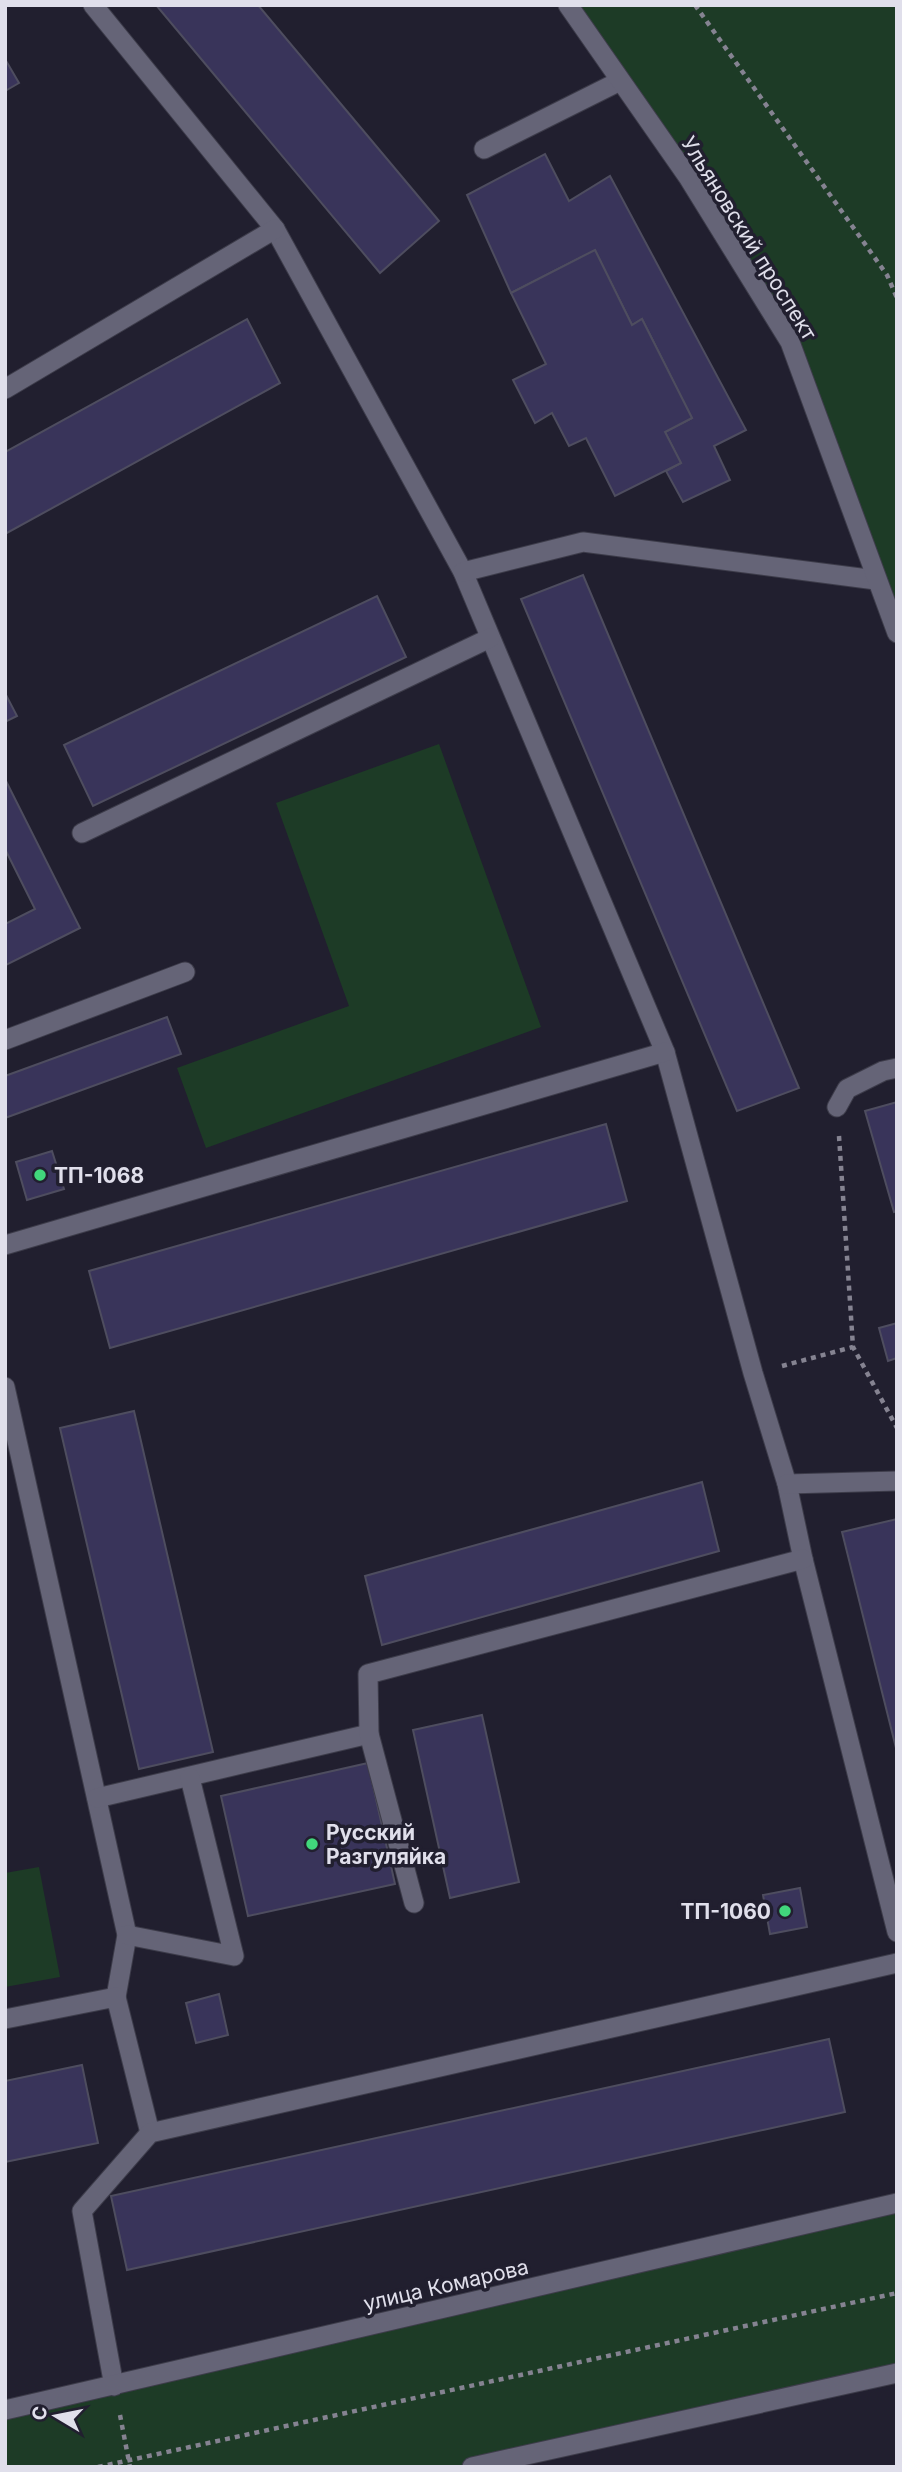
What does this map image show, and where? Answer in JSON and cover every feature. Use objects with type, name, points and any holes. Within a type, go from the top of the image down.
[{"type":"street","points":[[93,5],[275,229],[463,572],[665,1052],[752,1373],[787,1484],[803,1559],[897,1932]]},
{"type":"street","name":"Ульяновский проспект","points":[[568,5],[688,177],[790,342],[897,633]]},
{"type":"street","points":[[484,149],[620,81]]},
{"type":"street","points":[[5,389],[275,229]]},
{"type":"street","points":[[463,572],[583,542],[876,580]]},
{"type":"street","points":[[82,833],[490,638]]},
{"type":"street","points":[[5,1040],[186,972]]},
{"type":"street","points":[[5,1245],[665,1052]]},
{"type":"street","points":[[837,1107],[847,1089],[883,1071],[897,1068]]},
{"type":"street","points":[[5,1387],[127,1935],[116,1997],[150,2133]]},
{"type":"street","points":[[787,1484],[897,1481]]},
{"type":"street","points":[[414,1903],[369,1734],[368,1674],[803,1559]]},
{"type":"street","points":[[97,1798],[369,1734]]},
{"type":"street","points":[[127,1935],[234,1956],[190,1777]]},
{"type":"street","points":[[114,2386],[82,2211],[150,2133],[897,1963]]},
{"type":"street","points":[[5,2019],[116,1997]]},
{"type":"street","name":"улица Комарова","points":[[5,2410],[897,2203]]},
{"type":"street","points":[[472,2467],[897,2373]]},
{"type":"path","points":[[695,5],[887,275],[897,298]]},
{"type":"path","points":[[887,275],[897,278]]},
{"type":"path","points":[[837,1107],[853,1347],[897,1428]]},
{"type":"path","points":[[752,1373],[853,1347]]},
{"type":"path","points":[[97,2467],[897,2293]]},
{"type":"path","points":[[114,2386],[130,2467]]},
{"type":"green space","points":[[568,5],[897,5],[897,633],[790,342]]},
{"type":"green space","points":[[439,744],[541,1027],[206,1148],[177,1068],[349,1006],[276,803]]},
{"type":"green space","points":[[39,1867],[60,1977],[5,1987],[5,1873]]},
{"type":"green space","points":[[897,2203],[897,2373],[472,2467],[5,2467],[5,2410]]},
{"type":"building","points":[[156,5],[258,5],[439,221],[380,273]]},
{"type":"building","points":[[5,59],[19,83],[5,91]]},
{"type":"building","points":[[545,154],[569,201],[610,176],[746,430],[714,446],[730,480],[683,502],[666,471],[681,463],[665,432],[692,418],[642,319],[632,325],[595,250],[511,293],[467,195]]},
{"type":"building","points":[[595,250],[632,325],[642,319],[692,418],[665,432],[681,463],[615,496],[586,438],[569,446],[552,413],[535,423],[513,380],[546,364],[511,293]]},
{"type":"building","points":[[247,319],[280,383],[5,534],[5,452]]},
{"type":"building","points":[[583,575],[799,1088],[737,1111],[521,599]]},
{"type":"building","points":[[377,596],[406,657],[93,806],[64,745]]},
{"type":"building","points":[[5,693],[17,716],[5,722]]},
{"type":"building","points":[[5,779],[80,928],[6,965],[5,924],[35,909],[5,849]]},
{"type":"building","points":[[167,1017],[181,1054],[5,1118],[5,1076]]},
{"type":"building","points":[[897,1102],[897,1211],[894,1212],[865,1111]]},
{"type":"building","points":[[606,1124],[627,1201],[110,1348],[89,1271]]},
{"type":"building","name":"ТП-1068","points":[[52,1151],[64,1189],[27,1200],[16,1162]]},
{"type":"building","points":[[897,1323],[897,1358],[888,1361],[879,1328]]},
{"type":"building","points":[[134,1411],[213,1752],[139,1769],[60,1428]]},
{"type":"building","points":[[702,1482],[719,1551],[382,1645],[365,1576]]},
{"type":"building","points":[[897,1519],[897,1752],[842,1532]]},
{"type":"building","points":[[482,1715],[519,1882],[450,1898],[413,1730]]},
{"type":"building","points":[[368,1763],[395,1884],[248,1916],[221,1796]]},
{"type":"building","name":"ТП-1060","points":[[800,1888],[807,1927],[770,1934],[763,1895]]},
{"type":"building","points":[[219,1994],[228,2035],[196,2043],[186,2003]]},
{"type":"building","points":[[829,2039],[845,2112],[127,2270],[111,2196]]},
{"type":"building","points":[[82,2065],[98,2143],[5,2162],[5,2081]]},
{"type":"place","name":"ТП-1068","points":[[40,1175]]},
{"type":"place","name":"Русский Разгуляйка","points":[[312,1844]]},
{"type":"place","name":"ТП-1060","points":[[785,1911]]}]
